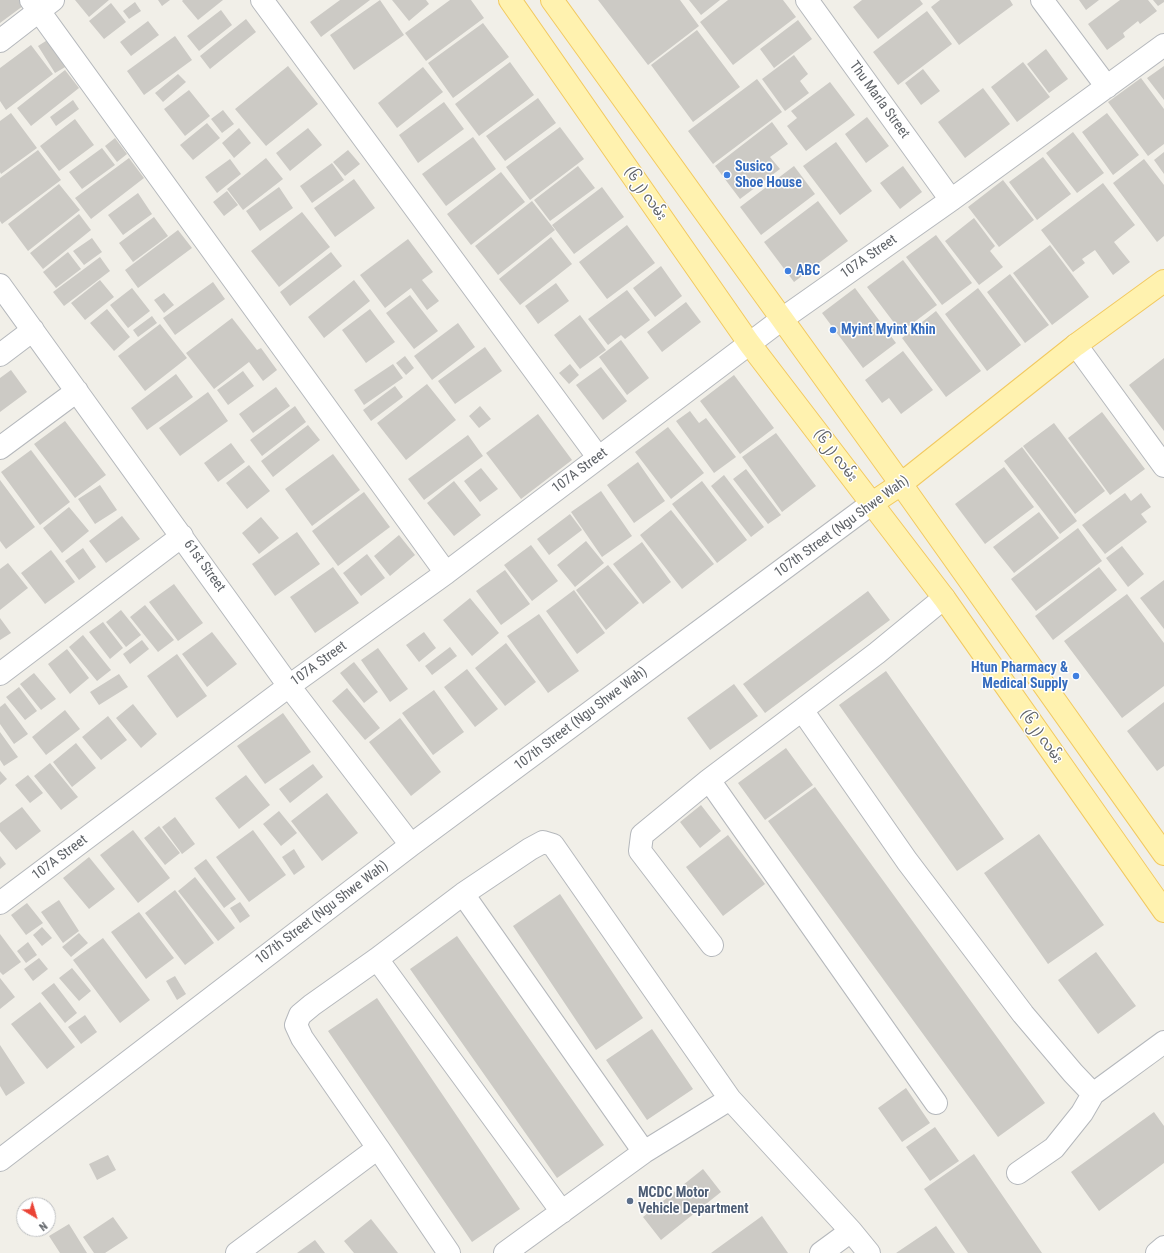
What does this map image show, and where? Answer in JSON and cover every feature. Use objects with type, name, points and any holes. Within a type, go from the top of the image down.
[{"type":"main road","name":"(၆၂) လမ်း","points":[[510,0],[749,344],[944,598],[1164,911]]},
{"type":"main road","points":[[552,0],[901,484],[1164,854]]},
{"type":"main road","name":"107th Street (Ngu Shwe Wah)","points":[[871,504],[901,484],[1076,345],[1164,281]]},
{"type":"street","points":[[262,0],[598,457]]},
{"type":"street","name":"Thu Marla Street","points":[[807,0],[951,200]]},
{"type":"street","points":[[1042,0],[1106,87]]},
{"type":"street","points":[[0,41],[41,4],[446,573]]},
{"type":"street","name":"107A Street","points":[[0,903],[289,686],[446,573],[782,319],[951,200],[1164,45]]},
{"type":"street","name":"61st Street","points":[[0,284],[289,686],[411,845]]},
{"type":"street","points":[[0,355],[33,330]]},
{"type":"street","points":[[1076,345],[1164,466]]},
{"type":"street","points":[[0,448],[77,391]]},
{"type":"street","name":"107th Street (Ngu Shwe Wah)","points":[[0,1160],[411,845],[871,504]]},
{"type":"street","points":[[0,674],[182,536]]},
{"type":"street","points":[[712,945],[640,851],[642,834],[709,780],[877,652],[944,598]]},
{"type":"street","points":[[802,710],[907,861],[1023,1014],[1073,1073],[1093,1094]]},
{"type":"street","points":[[709,780],[936,1103]]},
{"type":"street","points":[[449,1253],[302,1038],[296,1025],[300,1015],[312,1005],[377,959],[463,894],[530,849],[543,842],[553,846],[730,1099],[869,1253]]},
{"type":"street","points":[[463,894],[644,1152]]},
{"type":"street","points":[[377,959],[562,1212]]},
{"type":"street","points":[[1018,1173],[1054,1148],[1082,1113],[1093,1094],[1164,1042]]},
{"type":"street","points":[[505,1253],[644,1152],[730,1099]]},
{"type":"street","points":[[237,1253],[378,1148]]},
{"type":"street","points":[[821,1253],[850,1231]]},
{"type":"street","points":[[1157,1253],[1164,1247]]},
{"type":"building","points":[[0,0],[19,0],[23,6],[0,23]]},
{"type":"building","points":[[75,0],[109,0],[89,17]]},
{"type":"building","points":[[158,0],[170,0],[162,6]]},
{"type":"building","points":[[223,0],[198,20],[182,1]]},
{"type":"building","points":[[340,0],[370,0],[321,37],[310,22]]},
{"type":"building","points":[[380,0],[404,35],[354,70],[330,35]]},
{"type":"building","points":[[392,0],[426,0],[429,4],[409,21]]},
{"type":"building","points":[[450,0],[471,0],[484,18],[426,61],[405,33]]},
{"type":"building","points":[[598,0],[680,0],[699,26],[648,65]]},
{"type":"building","points":[[689,0],[720,0],[701,15]]},
{"type":"building","points":[[728,0],[783,0],[796,17],[733,65],[700,22]]},
{"type":"building","points":[[862,0],[920,0],[923,4],[878,39],[853,7]]},
{"type":"building","points":[[940,0],[1010,0],[1013,5],[959,45],[931,7]]},
{"type":"building","points":[[1079,0],[1099,0],[1086,10]]},
{"type":"building","points":[[1120,0],[1148,0],[1157,11],[1140,24],[1138,21],[1123,33],[1125,37],[1107,50],[1088,24]]},
{"type":"building","points":[[1153,0],[1164,0],[1164,2],[1158,6]]},
{"type":"building","points":[[135,2],[141,11],[129,19],[123,11]]},
{"type":"building","points":[[111,3],[126,22],[104,39],[89,21]]},
{"type":"building","points":[[221,10],[232,25],[199,51],[187,36]]},
{"type":"building","points":[[927,11],[952,44],[898,85],[873,52]]},
{"type":"building","points":[[246,19],[256,32],[210,69],[200,56]]},
{"type":"building","points":[[798,20],[812,39],[774,68],[760,49]]},
{"type":"building","points":[[148,21],[159,35],[131,56],[120,42]]},
{"type":"building","points":[[483,23],[509,57],[453,98],[428,63]]},
{"type":"building","points":[[697,30],[740,87],[693,122],[651,65]]},
{"type":"building","points":[[175,36],[192,60],[144,95],[127,71]]},
{"type":"building","points":[[49,39],[67,66],[55,73],[38,46]]},
{"type":"building","points":[[31,45],[53,74],[6,110],[0,101],[0,68]]},
{"type":"building","points":[[1046,49],[1068,79],[1049,93],[1027,64]]},
{"type":"building","points":[[794,55],[808,74],[800,81],[809,93],[785,111],[762,79]]},
{"type":"building","points":[[510,62],[534,95],[479,136],[455,104]]},
{"type":"building","points":[[1023,62],[1050,97],[1017,122],[991,87]]},
{"type":"building","points":[[288,66],[318,104],[266,146],[235,109]]},
{"type":"building","points":[[1164,66],[1164,100],[1147,78]]},
{"type":"building","points":[[423,67],[443,92],[397,128],[378,103]]},
{"type":"building","points":[[923,69],[940,91],[921,105],[905,83]]},
{"type":"building","points":[[65,70],[79,88],[31,126],[17,108]]},
{"type":"building","points":[[178,74],[186,82],[163,102],[155,93]]},
{"type":"building","points":[[1141,78],[1164,109],[1164,144],[1148,156],[1108,102]]},
{"type":"building","points":[[757,79],[782,112],[713,164],[688,131]]},
{"type":"building","points":[[830,82],[855,115],[806,151],[787,126],[797,118],[791,111]]},
{"type":"building","points":[[983,88],[1010,124],[965,158],[938,122]]},
{"type":"building","points":[[189,90],[210,116],[185,136],[164,109]]},
{"type":"building","points":[[538,98],[556,123],[505,161],[486,136]]},
{"type":"building","points":[[73,100],[79,109],[56,126],[50,117]]},
{"type":"building","points":[[444,102],[464,129],[418,163],[399,135]]},
{"type":"building","points":[[223,110],[234,124],[222,133],[211,119]]},
{"type":"building","points":[[11,113],[37,148],[1,174],[0,121]]},
{"type":"building","points":[[1107,113],[1139,155],[1113,175],[1082,132]]},
{"type":"building","points":[[867,117],[889,146],[866,163],[845,134]]},
{"type":"building","points":[[75,119],[94,145],[59,171],[40,146]]},
{"type":"building","points":[[772,122],[788,144],[770,157],[780,169],[740,199],[715,166]]},
{"type":"building","points":[[207,123],[220,138],[193,160],[180,145]]},
{"type":"building","points":[[560,127],[584,159],[530,200],[506,167]]},
{"type":"building","points":[[239,128],[251,143],[234,158],[222,143]]},
{"type":"building","points":[[308,128],[322,145],[290,171],[276,153]]},
{"type":"building","points":[[1073,132],[1104,173],[1077,193],[1046,153]]},
{"type":"building","points":[[473,137],[496,169],[446,206],[422,174]]},
{"type":"building","points":[[115,138],[127,154],[117,162],[105,146]]},
{"type":"building","points":[[836,142],[872,191],[840,215],[803,166]]},
{"type":"building","points":[[102,148],[115,165],[82,189],[69,172]]},
{"type":"building","points":[[38,150],[61,180],[2,224],[0,221],[0,178]]},
{"type":"building","points":[[348,150],[360,164],[345,176],[333,162]]},
{"type":"building","points":[[1164,152],[1164,174],[1154,160]]},
{"type":"building","points":[[1043,157],[1071,194],[1037,220],[1009,182]]},
{"type":"building","points":[[129,158],[144,178],[91,219],[75,198]]},
{"type":"building","points":[[266,158],[283,179],[243,210],[227,189]]},
{"type":"building","points":[[230,159],[241,174],[217,193],[205,177]]},
{"type":"building","points":[[1144,159],[1164,185],[1164,236],[1157,242],[1113,183]]},
{"type":"building","points":[[332,163],[344,180],[312,203],[300,186]]},
{"type":"building","points":[[578,166],[595,188],[550,221],[534,200]]},
{"type":"building","points":[[794,166],[815,194],[761,235],[740,207]]},
{"type":"building","points":[[903,166],[922,192],[900,209],[880,183]]},
{"type":"building","points":[[501,172],[525,202],[471,245],[447,214]]},
{"type":"building","points":[[354,179],[375,208],[335,237],[314,208]]},
{"type":"building","points":[[1003,180],[1034,220],[999,247],[968,207]]},
{"type":"building","points":[[1103,183],[1135,225],[1114,242],[1130,262],[1113,275],[1095,250],[1082,259],[1085,263],[1073,272],[1041,230]]},
{"type":"building","points":[[59,184],[80,210],[28,251],[8,224]]},
{"type":"building","points":[[279,187],[293,208],[260,231],[246,211]]},
{"type":"building","points":[[602,187],[624,217],[574,254],[552,225]]},
{"type":"building","points":[[227,191],[238,205],[224,216],[213,202]]},
{"type":"building","points":[[138,193],[152,214],[123,235],[108,215]]},
{"type":"building","points":[[532,201],[555,230],[498,275],[475,246]]},
{"type":"building","points":[[818,201],[848,241],[794,282],[764,242]]},
{"type":"building","points":[[302,212],[330,247],[279,287],[251,251]]},
{"type":"building","points":[[79,214],[91,230],[43,269],[30,253]]},
{"type":"building","points":[[154,217],[168,236],[133,262],[119,243]]},
{"type":"building","points":[[974,218],[995,246],[990,251],[1003,267],[979,285],[945,241]]},
{"type":"building","points":[[627,225],[655,263],[607,299],[579,262]]},
{"type":"building","points":[[178,230],[192,248],[138,288],[125,270]]},
{"type":"building","points":[[936,235],[972,283],[942,305],[906,257]]},
{"type":"building","points":[[551,237],[572,264],[520,305],[499,279]]},
{"type":"building","points":[[92,238],[102,252],[84,265],[73,251]]},
{"type":"building","points":[[408,239],[433,272],[422,280],[439,301],[427,310],[411,288],[385,308],[360,275]]},
{"type":"building","points":[[1050,245],[1089,297],[1052,325],[1013,273]]},
{"type":"building","points":[[68,252],[81,269],[56,288],[43,272]]},
{"type":"building","points":[[331,252],[342,266],[290,306],[280,292]]},
{"type":"building","points":[[100,257],[110,271],[64,306],[53,292]]},
{"type":"building","points":[[903,260],[937,305],[901,332],[867,287]]},
{"type":"building","points":[[661,266],[682,296],[655,317],[633,288]]},
{"type":"building","points":[[1010,274],[1049,325],[1025,343],[987,292]]},
{"type":"building","points":[[100,280],[114,297],[85,320],[71,303]]},
{"type":"building","points":[[354,280],[370,301],[324,338],[308,317]]},
{"type":"building","points":[[213,282],[225,299],[175,335],[163,318]]},
{"type":"building","points":[[556,283],[569,301],[538,324],[525,306]]},
{"type":"building","points":[[132,288],[150,311],[128,328],[110,305]]},
{"type":"building","points":[[855,288],[896,343],[863,368],[822,313]]},
{"type":"building","points":[[978,288],[1021,345],[987,371],[945,314]]},
{"type":"building","points":[[627,290],[650,320],[625,339],[621,335],[608,345],[588,319]]},
{"type":"building","points":[[164,293],[174,305],[164,313],[154,300]]},
{"type":"building","points":[[410,295],[438,331],[414,349],[386,313]]},
{"type":"building","points":[[686,302],[701,322],[662,352],[647,332]]},
{"type":"building","points":[[107,309],[130,337],[114,351],[90,323]]},
{"type":"building","points":[[370,309],[395,342],[366,363],[342,330]]},
{"type":"building","points":[[936,311],[981,371],[946,397],[902,338]]},
{"type":"building","points":[[580,315],[606,350],[580,369],[554,335]]},
{"type":"building","points":[[152,316],[157,323],[138,337],[133,330]]},
{"type":"building","points":[[232,318],[257,350],[261,348],[277,370],[263,381],[249,362],[214,389],[186,353]]},
{"type":"building","points":[[458,323],[475,347],[432,380],[414,356]]},
{"type":"building","points":[[160,324],[187,358],[145,391],[118,356]]},
{"type":"building","points":[[621,340],[649,378],[627,395],[599,357]]},
{"type":"building","points":[[485,347],[502,371],[455,404],[438,381]]},
{"type":"building","points":[[903,351],[933,390],[901,414],[889,398],[882,403],[865,380]]},
{"type":"building","points":[[405,356],[414,368],[406,375],[396,363]]},
{"type":"building","points":[[1164,358],[1164,431],[1129,385]]},
{"type":"building","points":[[393,364],[403,378],[364,405],[354,390]]},
{"type":"building","points":[[570,364],[579,375],[569,384],[559,373]]},
{"type":"building","points":[[601,367],[627,401],[603,420],[576,385]]},
{"type":"building","points":[[11,370],[27,392],[0,412],[0,378]]},
{"type":"building","points":[[243,371],[254,386],[228,405],[217,390]]},
{"type":"building","points":[[176,374],[193,397],[147,430],[131,408]]},
{"type":"building","points":[[734,375],[774,428],[740,454],[700,401]]},
{"type":"building","points":[[427,384],[456,420],[406,460],[377,423]]},
{"type":"building","points":[[395,386],[403,397],[371,421],[363,410]]},
{"type":"building","points":[[276,387],[290,406],[253,433],[239,414]]},
{"type":"building","points":[[208,392],[228,421],[180,456],[159,428]]},
{"type":"building","points":[[295,406],[306,422],[262,456],[250,440]]},
{"type":"building","points":[[480,406],[491,419],[479,428],[469,416]]},
{"type":"building","points":[[690,411],[699,423],[706,418],[736,457],[714,473],[676,421]]},
{"type":"building","points":[[1102,412],[1145,469],[1110,495],[1068,438]]},
{"type":"building","points":[[538,414],[572,460],[521,499],[486,453]]},
{"type":"building","points":[[65,421],[106,475],[75,498],[34,444]]},
{"type":"building","points":[[1054,423],[1105,491],[1075,514],[1023,446]]},
{"type":"building","points":[[308,425],[320,440],[273,477],[261,461]]},
{"type":"building","points":[[668,427],[704,473],[671,499],[635,452]]},
{"type":"building","points":[[776,433],[816,486],[782,512],[742,457]]},
{"type":"building","points":[[468,435],[483,456],[424,500],[408,479]]},
{"type":"building","points":[[231,443],[245,462],[218,482],[204,463]]},
{"type":"building","points":[[1022,447],[1077,521],[1060,534],[1004,461]]},
{"type":"building","points":[[31,450],[70,502],[40,525],[1,472]]},
{"type":"building","points":[[333,454],[360,490],[312,526],[285,489]]},
{"type":"building","points":[[638,462],[665,501],[634,523],[607,485]]},
{"type":"building","points":[[249,465],[270,491],[247,509],[226,483]]},
{"type":"building","points":[[1004,467],[1034,507],[985,544],[955,504]]},
{"type":"building","points":[[481,468],[498,489],[480,502],[464,481]]},
{"type":"building","points":[[746,469],[781,515],[768,524],[733,479]]},
{"type":"building","points":[[724,475],[764,527],[751,537],[711,486]]},
{"type":"building","points":[[0,480],[35,527],[6,549],[0,541]]},
{"type":"building","points":[[454,481],[481,515],[454,536],[427,503]]},
{"type":"building","points":[[702,481],[747,540],[717,563],[672,504]]},
{"type":"building","points":[[100,485],[117,510],[95,524],[78,499]]},
{"type":"building","points":[[601,491],[632,536],[602,557],[571,512]]},
{"type":"building","points":[[364,492],[390,527],[338,566],[312,531]]},
{"type":"building","points":[[1125,493],[1131,501],[1141,493],[1151,507],[1141,514],[1147,522],[1105,554],[1082,525]]},
{"type":"building","points":[[69,507],[89,531],[62,553],[43,528]]},
{"type":"building","points":[[671,510],[714,564],[682,589],[640,535]]},
{"type":"building","points":[[1039,512],[1059,538],[1014,573],[993,547]]},
{"type":"building","points":[[570,514],[582,530],[549,555],[537,539]]},
{"type":"building","points":[[122,516],[140,539],[106,563],[89,541]]},
{"type":"building","points":[[261,517],[279,538],[259,554],[242,533]]},
{"type":"building","points":[[1078,528],[1102,561],[1036,611],[1011,579]]},
{"type":"building","points":[[297,532],[320,564],[275,596],[252,564]]},
{"type":"building","points":[[399,535],[415,555],[390,576],[374,556]]},
{"type":"building","points":[[586,541],[604,563],[575,587],[557,565]]},
{"type":"building","points":[[642,542],[671,582],[643,604],[613,564]]},
{"type":"building","points":[[531,545],[558,581],[532,601],[504,565]]},
{"type":"building","points":[[1122,546],[1144,574],[1128,587],[1106,558]]},
{"type":"building","points":[[83,548],[96,567],[79,580],[65,561]]},
{"type":"building","points":[[51,550],[75,582],[45,604],[21,573]]},
{"type":"building","points":[[367,554],[385,578],[361,596],[343,573]]},
{"type":"building","points":[[8,563],[28,588],[0,610],[0,569]]},
{"type":"building","points":[[608,565],[639,603],[606,630],[576,590]]},
{"type":"building","points":[[333,567],[359,603],[315,633],[290,597]]},
{"type":"building","points":[[1099,567],[1117,590],[1053,640],[1035,616]]},
{"type":"building","points":[[505,570],[530,604],[501,625],[476,591]]},
{"type":"building","points":[[1164,580],[1164,629],[1140,598]]},
{"type":"building","points":[[174,584],[203,623],[178,641],[149,602]]},
{"type":"building","points":[[574,590],[605,633],[577,654],[546,611]]},
{"type":"building","points":[[868,591],[890,620],[765,713],[743,684]]},
{"type":"building","points":[[1127,594],[1164,643],[1164,686],[1122,718],[1064,641]]},
{"type":"building","points":[[470,598],[499,633],[472,656],[443,620]]},
{"type":"building","points":[[145,605],[174,640],[158,652],[130,617]]},
{"type":"building","points":[[121,610],[141,635],[126,647],[106,622]]},
{"type":"building","points":[[539,614],[579,671],[548,693],[507,636]]},
{"type":"building","points":[[0,618],[11,633],[0,640]]},
{"type":"building","points":[[103,622],[123,648],[110,659],[89,632]]},
{"type":"building","points":[[212,632],[237,664],[207,687],[182,654]]},
{"type":"building","points":[[424,632],[436,648],[419,662],[406,645]]},
{"type":"building","points":[[83,635],[111,670],[97,681],[69,647]]},
{"type":"building","points":[[142,640],[149,649],[130,664],[123,654]]},
{"type":"building","points":[[506,643],[536,682],[505,706],[475,668]]},
{"type":"building","points":[[450,647],[457,656],[432,675],[425,666]]},
{"type":"building","points":[[378,648],[408,689],[390,702],[361,660]]},
{"type":"building","points":[[67,649],[89,678],[70,694],[48,664]]},
{"type":"building","points":[[177,654],[207,696],[177,718],[147,676]]},
{"type":"building","points":[[354,662],[378,692],[364,703],[340,673]]},
{"type":"building","points":[[467,669],[498,709],[475,727],[444,687]]},
{"type":"building","points":[[886,671],[1004,839],[957,871],[839,705]]},
{"type":"building","points":[[34,673],[56,699],[41,710],[20,684]]},
{"type":"building","points":[[119,674],[128,687],[99,705],[90,692]]},
{"type":"building","points":[[734,684],[758,716],[710,750],[687,718]]},
{"type":"building","points":[[19,687],[37,711],[25,720],[6,697]]},
{"type":"building","points":[[347,688],[380,728],[365,740],[332,701]]},
{"type":"building","points":[[434,690],[464,732],[433,755],[402,713]]},
{"type":"building","points":[[1164,702],[1164,766],[1157,771],[1127,731]]},
{"type":"building","points":[[5,703],[28,734],[14,744],[0,724],[0,707]]},
{"type":"building","points":[[133,704],[157,734],[141,748],[116,718]]},
{"type":"building","points":[[65,710],[80,729],[46,755],[32,737]]},
{"type":"building","points":[[283,713],[311,752],[265,784],[237,746]]},
{"type":"building","points":[[108,716],[127,740],[101,760],[82,737]]},
{"type":"building","points":[[400,718],[441,772],[411,796],[369,742]]},
{"type":"building","points":[[0,732],[18,757],[4,766],[0,760]]},
{"type":"building","points":[[76,743],[96,768],[72,787],[53,762]]},
{"type":"building","points":[[786,748],[813,785],[765,820],[738,783]]},
{"type":"building","points":[[50,763],[78,797],[61,810],[34,776]]},
{"type":"building","points":[[313,764],[323,777],[290,803],[279,789]]},
{"type":"building","points":[[0,771],[7,779],[0,785]]},
{"type":"building","points":[[28,775],[43,793],[30,803],[15,785]]},
{"type":"building","points":[[246,775],[270,805],[239,829],[215,798]]},
{"type":"building","points":[[815,787],[1045,1103],[998,1137],[768,821]]},
{"type":"building","points":[[327,793],[358,833],[322,861],[291,821]]},
{"type":"building","points":[[701,805],[721,831],[700,848],[680,822]]},
{"type":"building","points":[[22,807],[41,831],[16,850],[0,831],[0,823]]},
{"type":"building","points":[[279,811],[297,833],[281,846],[263,824]]},
{"type":"building","points":[[175,817],[195,844],[182,854],[162,827]]},
{"type":"building","points":[[159,826],[180,853],[165,865],[144,838]]},
{"type":"building","points":[[133,830],[170,878],[138,903],[100,855]]},
{"type":"building","points":[[253,830],[286,875],[249,902],[216,857]]},
{"type":"building","points":[[1039,834],[1104,925],[1048,964],[984,873]]},
{"type":"building","points":[[728,835],[765,884],[723,916],[686,867]]},
{"type":"building","points":[[294,849],[305,867],[294,875],[282,857]]},
{"type":"building","points":[[0,856],[6,864],[0,869]]},
{"type":"building","points":[[89,857],[115,889],[89,909],[63,878]]},
{"type":"building","points":[[206,859],[236,899],[224,908],[194,868]]},
{"type":"building","points":[[195,877],[235,928],[218,941],[178,891]]},
{"type":"building","points":[[175,890],[214,943],[185,965],[145,913]]},
{"type":"building","points":[[560,894],[643,1018],[596,1050],[513,926]]},
{"type":"building","points":[[59,900],[79,931],[63,943],[41,912]]},
{"type":"building","points":[[240,902],[250,916],[240,923],[230,908]]},
{"type":"building","points":[[27,903],[43,923],[26,935],[11,915]]},
{"type":"building","points":[[139,912],[174,958],[146,979],[111,932]]},
{"type":"building","points":[[42,927],[52,938],[42,946],[33,935]]},
{"type":"building","points":[[79,933],[88,943],[71,957],[62,947]]},
{"type":"building","points":[[0,934],[21,962],[3,975],[0,972]]},
{"type":"building","points":[[457,936],[604,1145],[557,1178],[410,969]]},
{"type":"building","points":[[103,938],[150,1000],[120,1023],[73,960]]},
{"type":"building","points":[[28,942],[37,955],[26,963],[17,951]]},
{"type":"building","points":[[1096,952],[1136,1006],[1098,1034],[1058,980]]},
{"type":"building","points":[[39,958],[48,969],[33,981],[24,969]]},
{"type":"building","points":[[72,968],[91,991],[79,1001],[59,978]]},
{"type":"building","points":[[175,976],[186,994],[177,1000],[166,981]]},
{"type":"building","points":[[0,978],[15,997],[0,1009]]},
{"type":"building","points":[[54,983],[77,1013],[65,1023],[41,993]]},
{"type":"building","points":[[377,998],[520,1209],[472,1242],[328,1031]]},
{"type":"building","points":[[40,1002],[75,1047],[47,1069],[11,1024]]},
{"type":"building","points":[[85,1015],[97,1032],[81,1044],[68,1027]]},
{"type":"building","points":[[652,1029],[693,1089],[647,1120],[606,1060]]},
{"type":"building","points":[[0,1045],[25,1083],[6,1096],[0,1086]]},
{"type":"building","points":[[906,1088],[930,1123],[902,1142],[878,1108]]},
{"type":"building","points":[[1154,1112],[1164,1126],[1164,1163],[1099,1211],[1071,1172]]},
{"type":"building","points":[[935,1127],[959,1161],[930,1181],[906,1147]]},
{"type":"building","points":[[974,1154],[1042,1253],[968,1253],[924,1189]]},
{"type":"building","points":[[108,1155],[116,1170],[97,1180],[89,1164]]},
{"type":"building","points":[[703,1169],[721,1192],[661,1240],[643,1217]]},
{"type":"building","points":[[762,1216],[788,1253],[711,1253]]},
{"type":"building","points":[[113,1217],[128,1238],[105,1253],[94,1253],[83,1237]]},
{"type":"building","points":[[371,1219],[398,1253],[354,1253],[344,1241]]},
{"type":"building","points":[[69,1224],[87,1253],[60,1253],[50,1237],[56,1237],[56,1232]]},
{"type":"building","points":[[936,1226],[955,1253],[896,1253]]},
{"type":"building","points":[[315,1240],[325,1253],[297,1253]]},
{"type":"place","name":"Susico Shoe House","points":[[727,175]]},
{"type":"place","name":"ABC","points":[[788,271]]},
{"type":"place","name":"Myint Myint Khin","points":[[833,330]]},
{"type":"place","name":"Htun Pharmacy & Medical Supply","points":[[1076,676]]},
{"type":"place","name":"MCDC Motor Vehicle Department","points":[[630,1201]]}]
